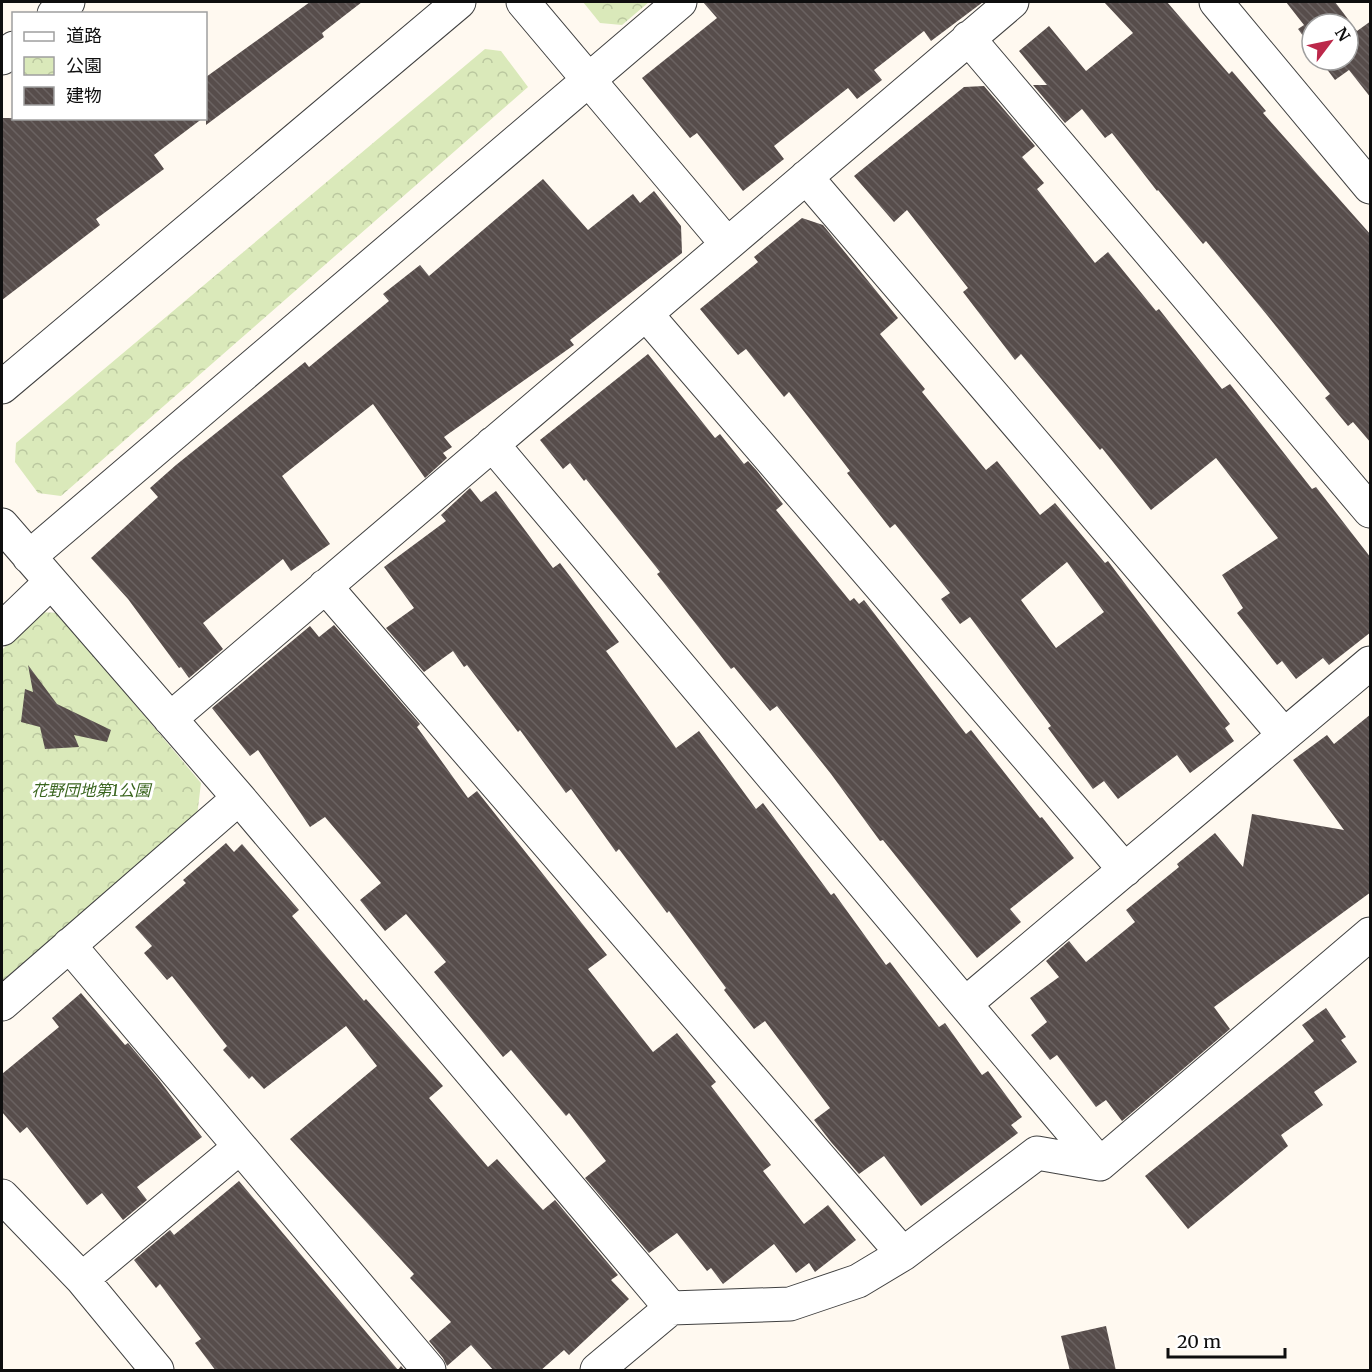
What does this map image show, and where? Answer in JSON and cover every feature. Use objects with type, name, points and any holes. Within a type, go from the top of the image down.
[{"type":"street","points":[[56,12],[68,2]]},
{"type":"street","points":[[2,387],[459,2]]},
{"type":"street","points":[[524,2],[727,244]]},
{"type":"street","points":[[29,557],[680,2]]},
{"type":"street","points":[[170,718],[1012,2]]},
{"type":"street","points":[[1216,2],[1371,187]]},
{"type":"street","points":[[968,39],[1371,511]]},
{"type":"street","points":[[806,177],[1284,735]]},
{"type":"street","points":[[646,314],[1125,870]]},
{"type":"street","points":[[492,444],[1100,1164]]},
{"type":"street","points":[[2,525],[239,798],[671,1308]]},
{"type":"street","points":[[2,629],[50,583]]},
{"type":"street","points":[[325,586],[903,1254]]},
{"type":"street","points":[[965,1004],[1371,663]]},
{"type":"street","points":[[2,1004],[239,798]]},
{"type":"street","points":[[1100,1164],[1371,934]]},
{"type":"street","points":[[69,945],[429,1371]]},
{"type":"street","points":[[82,1279],[240,1147]]},
{"type":"street","points":[[597,1371],[671,1308],[790,1304],[858,1281],[903,1254],[1037,1153],[1100,1164]]},
{"type":"street","points":[[2,1196],[82,1279],[157,1371]]},
{"type":"green space","points":[[583,2],[649,2],[622,25],[600,23]]},
{"type":"green space","points":[[485,49],[501,51],[528,87],[61,496],[38,493],[15,462],[16,443]]},
{"type":"green space","name":"花野団地第1公園","points":[[39,612],[58,613],[201,783],[197,816],[2,981],[2,650]]},
{"type":"building","points":[[310,2],[362,2],[322,33],[324,37],[206,125],[207,76]]},
{"type":"building","points":[[703,2],[983,2],[931,41],[924,31],[874,70],[882,80],[857,99],[848,88],[774,146],[784,159],[743,191],[697,133],[690,138],[642,78],[717,18]]},
{"type":"building","points":[[1104,2],[1167,2],[1229,74],[1232,71],[1266,111],[1263,113],[1371,235],[1371,443],[1353,422],[1348,426],[1325,398],[1330,394],[1267,315],[1206,241],[1203,244],[1157,191],[1112,133],[1105,138],[1082,109],[1065,123],[1033,85],[1047,85],[1019,51],[1049,26],[1086,71],[1133,33]]},
{"type":"building","points":[[1286,2],[1335,2],[1343,12],[1300,12],[1300,20]]},
{"type":"building","points":[[1371,21],[1371,98],[1351,72],[1360,72],[1360,29]]},
{"type":"building","points":[[1329,72],[1346,72],[1335,80]]},
{"type":"building","points":[[984,86],[1035,146],[1022,157],[1044,183],[1037,189],[1095,263],[1108,252],[1156,311],[1159,309],[1222,389],[1230,384],[1312,489],[1316,487],[1371,558],[1371,632],[1329,665],[1323,658],[1296,679],[1282,661],[1277,665],[1237,613],[1243,608],[1222,575],[1278,538],[1216,458],[1151,510],[1102,448],[1100,450],[1021,354],[1015,360],[963,292],[968,288],[907,210],[894,222],[854,176],[964,87]]},
{"type":"building","points":[[2,118],[12,118],[12,120],[200,120],[154,155],[164,169],[96,219],[100,225],[2,300]]},
{"type":"building","points":[[543,179],[588,230],[633,194],[640,203],[654,191],[681,226],[682,253],[570,340],[574,345],[444,437],[452,447],[443,453],[447,458],[425,478],[373,404],[282,476],[330,544],[291,571],[283,559],[203,623],[223,649],[189,678],[181,667],[179,668],[128,599],[91,558],[158,497],[150,488],[176,465],[305,362],[309,367],[389,301],[383,294],[420,265],[429,276]]},
{"type":"building","points":[[802,218],[823,225],[898,318],[880,334],[925,389],[922,392],[986,470],[997,461],[1040,515],[1055,503],[1105,563],[1108,561],[1230,724],[1225,728],[1234,741],[1190,773],[1177,755],[1118,799],[1104,781],[1093,789],[1048,728],[1051,726],[970,617],[960,624],[941,599],[950,593],[895,524],[890,528],[847,473],[850,471],[789,392],[784,397],[746,349],[738,355],[700,309],[758,262],[754,257]],"holes":[[[1067,562],[1104,612],[1056,648],[1021,600]]]},
{"type":"building","points":[[648,354],[715,438],[720,434],[744,464],[748,461],[757,471],[783,504],[776,510],[850,601],[854,598],[859,604],[864,600],[966,734],[971,730],[1074,858],[1010,909],[1021,922],[977,958],[883,840],[880,841],[777,706],[770,711],[734,667],[731,669],[657,574],[660,572],[586,479],[584,481],[570,463],[563,469],[540,440]]},
{"type":"building","points":[[470,488],[481,502],[496,491],[553,568],[560,563],[619,642],[606,651],[676,748],[699,731],[756,809],[763,803],[831,895],[834,893],[886,965],[890,962],[939,1027],[945,1023],[982,1075],[988,1071],[1022,1117],[1011,1125],[1018,1133],[921,1206],[884,1156],[859,1174],[831,1142],[814,1120],[830,1108],[765,1021],[754,1029],[669,911],[667,913],[619,849],[616,852],[571,789],[566,793],[520,730],[518,732],[467,665],[464,667],[453,651],[424,672],[386,628],[414,608],[384,567],[446,521],[441,515]]},
{"type":"building","points":[[334,625],[420,724],[417,727],[468,798],[477,791],[607,955],[588,969],[653,1052],[677,1033],[716,1082],[711,1086],[771,1165],[763,1171],[804,1224],[828,1205],[856,1240],[815,1272],[809,1263],[796,1273],[774,1244],[723,1284],[711,1268],[707,1271],[677,1233],[649,1253],[585,1178],[606,1161],[569,1113],[566,1116],[511,1050],[503,1057],[434,972],[446,962],[406,914],[385,931],[360,900],[381,883],[325,817],[310,827],[258,750],[250,756],[212,708],[310,626],[319,637]]},
{"type":"building","points":[[28,665],[57,704],[111,730],[107,742],[74,735],[79,747],[45,749],[40,727],[21,722],[25,689],[33,692]]},
{"type":"building","points":[[1371,714],[1371,892],[1214,1007],[1230,1029],[1122,1121],[1106,1100],[1096,1107],[1057,1055],[1050,1060],[1031,1035],[1047,1022],[1030,998],[1059,977],[1046,961],[1069,941],[1086,962],[1135,922],[1126,910],[1179,867],[1177,864],[1215,833],[1243,867],[1252,814],[1344,830],[1293,760],[1327,735],[1334,744]]},
{"type":"building","points":[[226,843],[234,852],[242,844],[299,910],[292,916],[364,1001],[366,999],[443,1086],[429,1098],[488,1167],[497,1159],[543,1210],[555,1200],[618,1275],[611,1280],[629,1299],[569,1355],[564,1350],[540,1371],[494,1371],[471,1345],[447,1366],[429,1341],[451,1322],[410,1278],[414,1274],[290,1139],[377,1066],[346,1026],[264,1089],[252,1076],[249,1079],[223,1050],[227,1046],[172,976],[167,980],[144,953],[152,946],[135,927],[186,883],[183,880]]},
{"type":"building","points":[[81,993],[125,1045],[128,1043],[202,1137],[137,1187],[147,1200],[123,1220],[102,1193],[87,1205],[27,1127],[20,1133],[2,1112],[2,1074],[59,1027],[52,1018]]},
{"type":"building","points":[[1326,1008],[1346,1037],[1341,1040],[1357,1062],[1314,1092],[1323,1105],[1281,1135],[1288,1146],[1188,1229],[1145,1176],[1314,1041],[1302,1025]]},
{"type":"building","points":[[239,1181],[398,1370],[401,1366],[405,1371],[216,1371],[195,1343],[201,1339],[160,1284],[156,1288],[134,1260],[170,1230],[174,1235]]},
{"type":"building","points":[[1106,1326],[1116,1371],[1070,1371],[1061,1336]]}]
